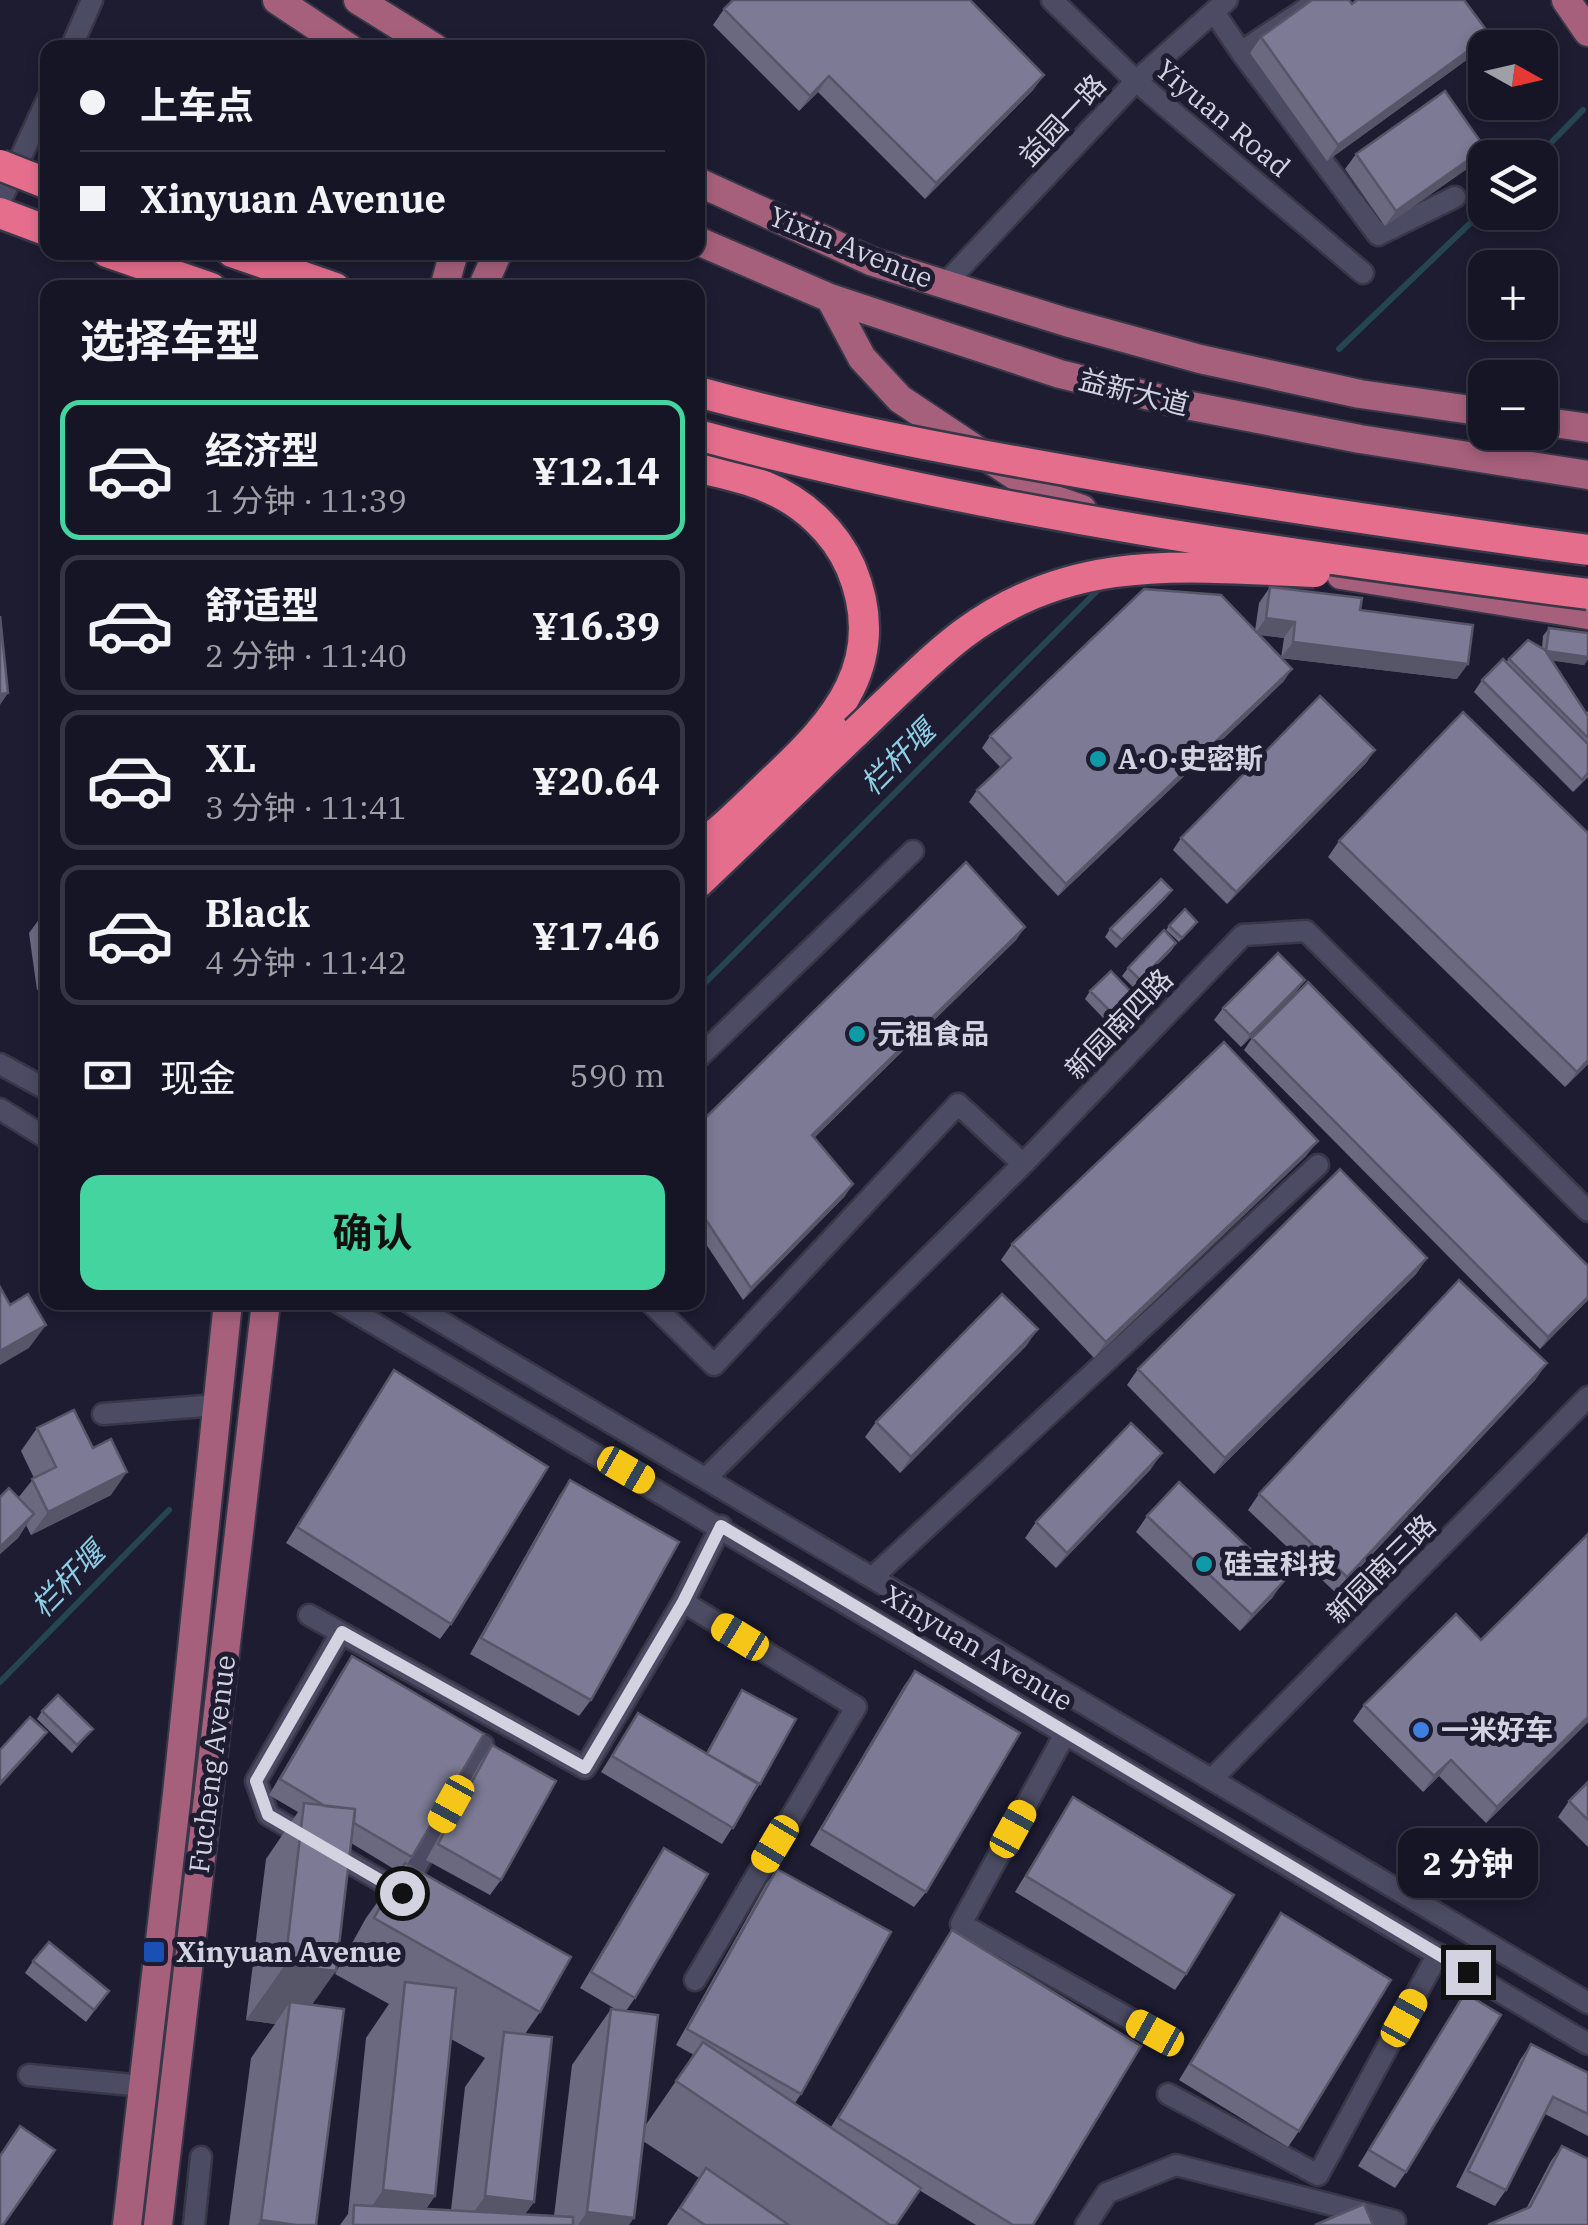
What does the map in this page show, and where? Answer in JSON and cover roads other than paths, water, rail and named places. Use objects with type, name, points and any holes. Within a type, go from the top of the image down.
[{"type":"highway","points":[[0,165],[40,181]]},
{"type":"highway","points":[[0,213],[40,228]]},
{"type":"highway","points":[[131,260],[188,280]]},
{"type":"highway","points":[[255,260],[313,280]]},
{"type":"highway","points":[[705,394],[881,437],[1065,470],[1356,519],[1588,550]]},
{"type":"highway","points":[[705,437],[901,486],[1090,520],[1588,594]]},
{"type":"highway","points":[[705,469],[764,486],[816,518],[844,552],[860,595],[864,637],[847,723],[705,875]]},
{"type":"highway","points":[[705,842],[814,742],[847,723],[963,634],[1026,596],[1090,575],[1159,568],[1452,576]]},
{"type":"main road","points":[[277,0],[337,40]]},
{"type":"main road","points":[[358,0],[422,40]]},
{"type":"main road","points":[[1566,0],[1588,32]]},
{"type":"main road","name":"Yixin Avenue","points":[[705,185],[873,262],[1066,322]]},
{"type":"main road","name":"益新大道","points":[[705,244],[830,298],[1060,374],[1186,405],[1360,440],[1588,475]]},
{"type":"main road","points":[[830,298],[862,358],[900,399],[1046,497],[1211,554],[1588,615]]},
{"type":"main road","name":"益新大道","points":[[1066,322],[1200,359],[1360,394],[1468,410]]},
{"type":"main road","points":[[1558,423],[1588,428]]},
{"type":"main road","name":"Fucheng Avenue","points":[[127,2225],[227,1310]]},
{"type":"main road","name":"Fucheng Avenue","points":[[158,2225],[265,1310]]},
{"type":"street","points":[[74,40],[92,0]]},
{"type":"street","name":"Yiyuan Road","points":[[1052,0],[1136,81],[1363,272]]},
{"type":"street","points":[[1240,52],[1319,0]]},
{"type":"street","points":[[1220,6],[1240,52],[1378,235],[1456,196]]},
{"type":"street","name":"益园一路","points":[[944,285],[1136,81],[1220,6]]},
{"type":"street","points":[[0,202],[40,115]]},
{"type":"street","points":[[705,1051],[913,851]]},
{"type":"street","name":"新园南四路","points":[[707,1477],[1023,1164],[1243,934],[1306,931],[1588,1210]]},
{"type":"street","points":[[0,1064],[40,1086]]},
{"type":"street","points":[[658,1310],[714,1366],[958,1104],[1023,1164]]},
{"type":"street","points":[[0,1109],[40,1134]]},
{"type":"street","points":[[874,1576],[1318,1166]]},
{"type":"street","name":"Xinyuan Avenue","points":[[352,1310],[1588,2044]]},
{"type":"street","name":"Xinyuan Avenue","points":[[422,1310],[1588,2003]]},
{"type":"street","name":"新园南三路","points":[[1212,1779],[1588,1397]]},
{"type":"street","points":[[103,1414],[216,1404]]},
{"type":"street","points":[[309,1614],[585,1768],[683,1602],[721,1526]]},
{"type":"street","points":[[683,1602],[856,1707],[694,1980]]},
{"type":"street","points":[[342,1632],[256,1781],[268,1815],[402,1893],[484,1745]]},
{"type":"street","points":[[1065,1734],[960,1924],[1155,2033]]},
{"type":"street","points":[[1168,2094],[1318,2175],[1438,1954]]},
{"type":"street","points":[[29,2075],[143,2086]]},
{"type":"street","points":[[194,2225],[202,2157]]},
{"type":"street","points":[[1086,2225],[1107,2193],[1176,2165],[1395,2222]]},
{"type":"waterway","name":"栏杆堰","points":[[1554,140],[1583,110]]},
{"type":"waterway","name":"栏杆堰","points":[[1339,349],[1468,225]]},
{"type":"waterway","name":"栏杆堰","points":[[705,983],[1102,586]]},
{"type":"waterway","name":"栏杆堰","points":[[0,1682],[169,1510]]},
{"type":"place","name":"A·O·史密斯","points":[[1098,759]]},
{"type":"place","name":"元祖食品","points":[[857,1034]]},
{"type":"place","name":"硅宝科技","points":[[1204,1564]]},
{"type":"place","name":"一米好车","points":[[1421,1730]]},
{"type":"place","name":"Xinyuan Avenue","points":[[154,1952]]}]
